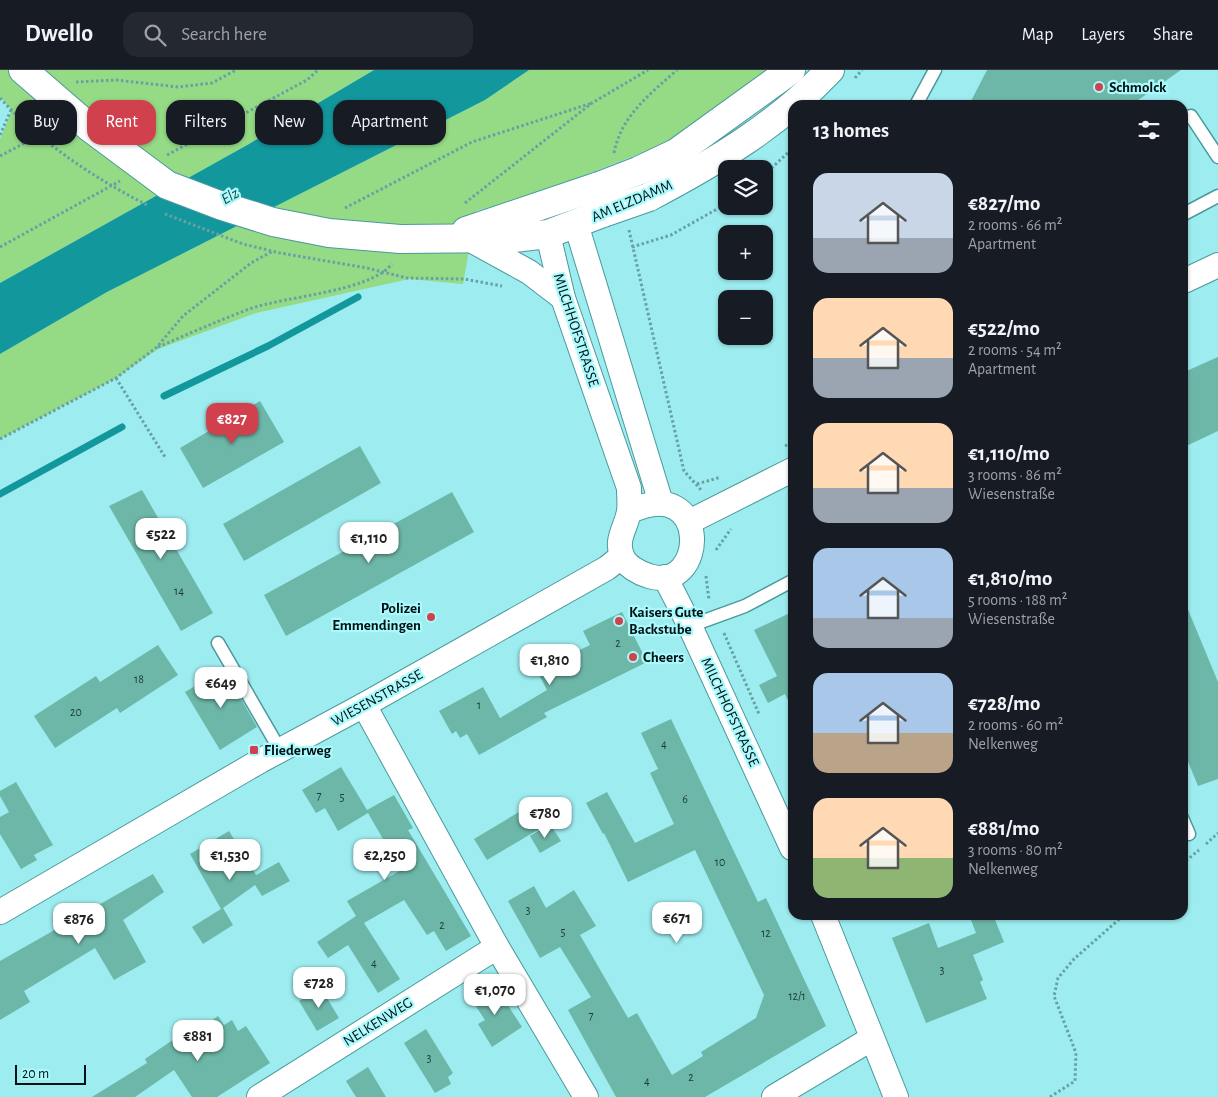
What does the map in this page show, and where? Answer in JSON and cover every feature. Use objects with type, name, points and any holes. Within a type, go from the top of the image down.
[{"type":"main road","points":[[22,70],[89,127],[167,185],[222,206],[273,222],[329,233],[400,240],[514,238],[557,215]]},
{"type":"main road","name":"AM ELZDAMM","points":[[557,215],[598,186],[638,171],[676,153],[792,70]]},
{"type":"main road","name":"AM ELZDAMM","points":[[795,100],[830,70]]},
{"type":"main road","name":"AM ELZDAMM","points":[[557,215],[603,213],[648,197],[708,165],[762,128],[788,106]]},
{"type":"street","name":"MILCHHOFSTRASSE","points":[[557,215],[563,298],[629,488],[629,512],[623,525],[620,540],[622,556]]},
{"type":"street","name":"MILCHHOFSTRASSE","points":[[557,215],[662,503]]},
{"type":"street","points":[[458,238],[529,272],[563,298]]},
{"type":"street","points":[[1188,279],[1218,264]]},
{"type":"street","points":[[689,522],[788,472]]},
{"type":"street","points":[[622,556],[640,573],[652,578],[665,577],[676,573],[692,555],[693,539],[689,522],[676,508],[662,503],[651,503],[629,512]]},
{"type":"street","name":"WIESENSTRASSE","points":[[0,912],[280,750],[364,705],[607,568],[622,556]]},
{"type":"street","name":"MILCHHOFSTRASSE","points":[[665,577],[690,626],[788,839]]},
{"type":"street","points":[[364,705],[497,947],[586,1097]]},
{"type":"street","points":[[831,920],[872,1039],[896,1097]]},
{"type":"street","name":"NELKENWEG","points":[[259,1097],[497,947]]},
{"type":"street","points":[[774,1097],[872,1039]]},
{"type":"lane","points":[[919,100],[935,70]]},
{"type":"lane","points":[[1188,117],[1191,116],[1218,157]]},
{"type":"lane","points":[[1188,212],[1218,196]]},
{"type":"lane","points":[[690,626],[745,606],[788,583]]},
{"type":"lane","points":[[218,643],[280,750]]},
{"type":"path","points":[[72,82],[116,80],[178,87],[212,83],[236,70]]},
{"type":"path","points":[[461,205],[592,103],[648,70]]},
{"type":"path","points":[[614,154],[617,136],[627,118],[677,70]]},
{"type":"path","points":[[0,98],[15,114]]},
{"type":"path","points":[[341,211],[472,142],[592,103]]},
{"type":"path","points":[[0,135],[11,110]]},
{"type":"path","points":[[0,156],[21,145]]},
{"type":"path","points":[[773,167],[788,153]]},
{"type":"path","points":[[632,247],[671,235],[718,209]]},
{"type":"path","points":[[628,225],[684,471],[697,484]]},
{"type":"path","points":[[0,439],[116,378],[157,347],[183,316],[251,263],[276,249]]},
{"type":"path","points":[[367,268],[407,278],[464,279],[512,288]]},
{"type":"path","points":[[157,347],[251,309],[362,284],[384,273]]},
{"type":"path","points":[[116,378],[165,457]]},
{"type":"path","points":[[705,581],[717,617],[761,718]]},
{"type":"path","points":[[1050,1097],[1075,1081],[1076,1053],[1054,996],[1058,978],[1074,959],[1118,920]]},
{"type":"green space","points":[[0,70],[374,70],[323,100],[255,100],[255,140],[0,283],[0,139],[12,110],[0,97]]},
{"type":"green space","points":[[529,70],[768,70],[708,118],[662,145],[526,198],[476,211],[463,284],[409,279],[256,313],[158,349],[116,378],[0,439],[0,354],[107,292],[396,145],[446,145],[446,120],[485,100]]},
{"type":"water","name":"Elz","points":[[374,70],[529,70],[485,100],[446,120],[446,100],[333,100],[333,145],[396,145],[107,292],[0,354],[0,283],[255,140],[255,145],[323,145],[323,100]]},
{"type":"building","points":[[987,70],[1181,70],[1138,100],[972,100]]},
{"type":"building","points":[[1218,357],[1218,431],[1188,445],[1188,370]]},
{"type":"building","points":[[260,401],[284,442],[203,488],[180,448]]},
{"type":"building","points":[[360,446],[381,483],[244,561],[223,524]]},
{"type":"building","points":[[142,490],[213,613],[181,631],[109,506]]},
{"type":"building","points":[[452,492],[474,532],[286,636],[264,595]]},
{"type":"building","points":[[1188,610],[1218,682],[1218,779],[1198,786],[1188,762]]},
{"type":"building","points":[[622,612],[647,662],[544,713],[547,717],[479,755],[467,734],[460,738],[456,731],[452,734],[439,711],[483,687],[500,718],[547,690],[537,671],[590,645],[583,631]]},
{"type":"building","points":[[788,614],[788,700],[785,694],[768,703],[759,685],[777,676],[754,630]]},
{"type":"building","points":[[158,645],[178,675],[120,713],[117,708],[55,748],[34,716],[96,676],[100,682]]},
{"type":"building","points":[[224,669],[257,727],[220,750],[185,692]]},
{"type":"building","points":[[671,719],[758,902],[766,898],[826,1026],[705,1097],[616,1097],[568,1010],[591,997],[560,947],[540,958],[508,901],[534,886],[546,908],[574,890],[596,926],[580,935],[628,1018],[637,1013],[672,1075],[703,1056],[701,1052],[756,1018],[764,995],[695,850],[628,882],[604,833],[586,803],[607,792],[635,843],[674,824],[650,773],[658,769],[641,733]]},
{"type":"building","points":[[341,767],[367,810],[394,795],[413,828],[408,830],[471,936],[446,951],[434,931],[427,935],[404,900],[364,923],[400,979],[378,993],[348,945],[328,958],[317,942],[356,916],[347,901],[401,870],[368,813],[338,831],[325,808],[316,813],[302,790]]},
{"type":"building","points":[[16,782],[53,845],[34,855],[37,860],[21,869],[0,834],[0,817],[9,812],[0,796],[0,791]]},
{"type":"building","points":[[529,806],[541,828],[487,860],[474,839]]},
{"type":"building","points":[[550,824],[561,841],[540,853],[530,836]]},
{"type":"building","points":[[229,831],[256,875],[279,862],[290,881],[262,896],[255,885],[223,908],[233,925],[203,944],[192,927],[221,909],[190,854]]},
{"type":"building","points":[[153,874],[164,892],[123,920],[146,962],[114,980],[95,948],[24,991],[30,1002],[0,1020],[0,961]]},
{"type":"building","points":[[971,920],[995,920],[1004,942],[973,955],[983,980],[980,982],[987,999],[926,1023],[892,938],[929,923],[938,948],[976,933]]},
{"type":"building","points":[[494,984],[522,1027],[492,1047],[478,1024],[485,1020],[471,999]]},
{"type":"building","points":[[321,988],[339,1018],[317,1031],[299,1001]]},
{"type":"building","points":[[218,1016],[224,1025],[232,1020],[238,1031],[246,1026],[270,1063],[217,1097],[192,1097],[174,1070],[135,1097],[92,1097],[147,1063],[145,1059],[196,1024],[199,1030]]},
{"type":"building","points":[[426,1029],[453,1073],[448,1077],[451,1084],[435,1093],[404,1043]]},
{"type":"building","points":[[368,1067],[386,1097],[356,1097],[346,1081]]},
{"type":"waterway","points":[[164,396],[268,346],[358,297]]},
{"type":"waterway","points":[[0,494],[122,427]]},
{"type":"place","name":"Schmolck","points":[[1099,87]]},
{"type":"place","name":"Polizei Emmendingen","points":[[431,617]]},
{"type":"place","name":"Kaisers Gute Backstube","points":[[619,621]]},
{"type":"place","name":"Cheers","points":[[633,657]]},
{"type":"place","name":"Fliederweg","points":[[254,750]]}]
